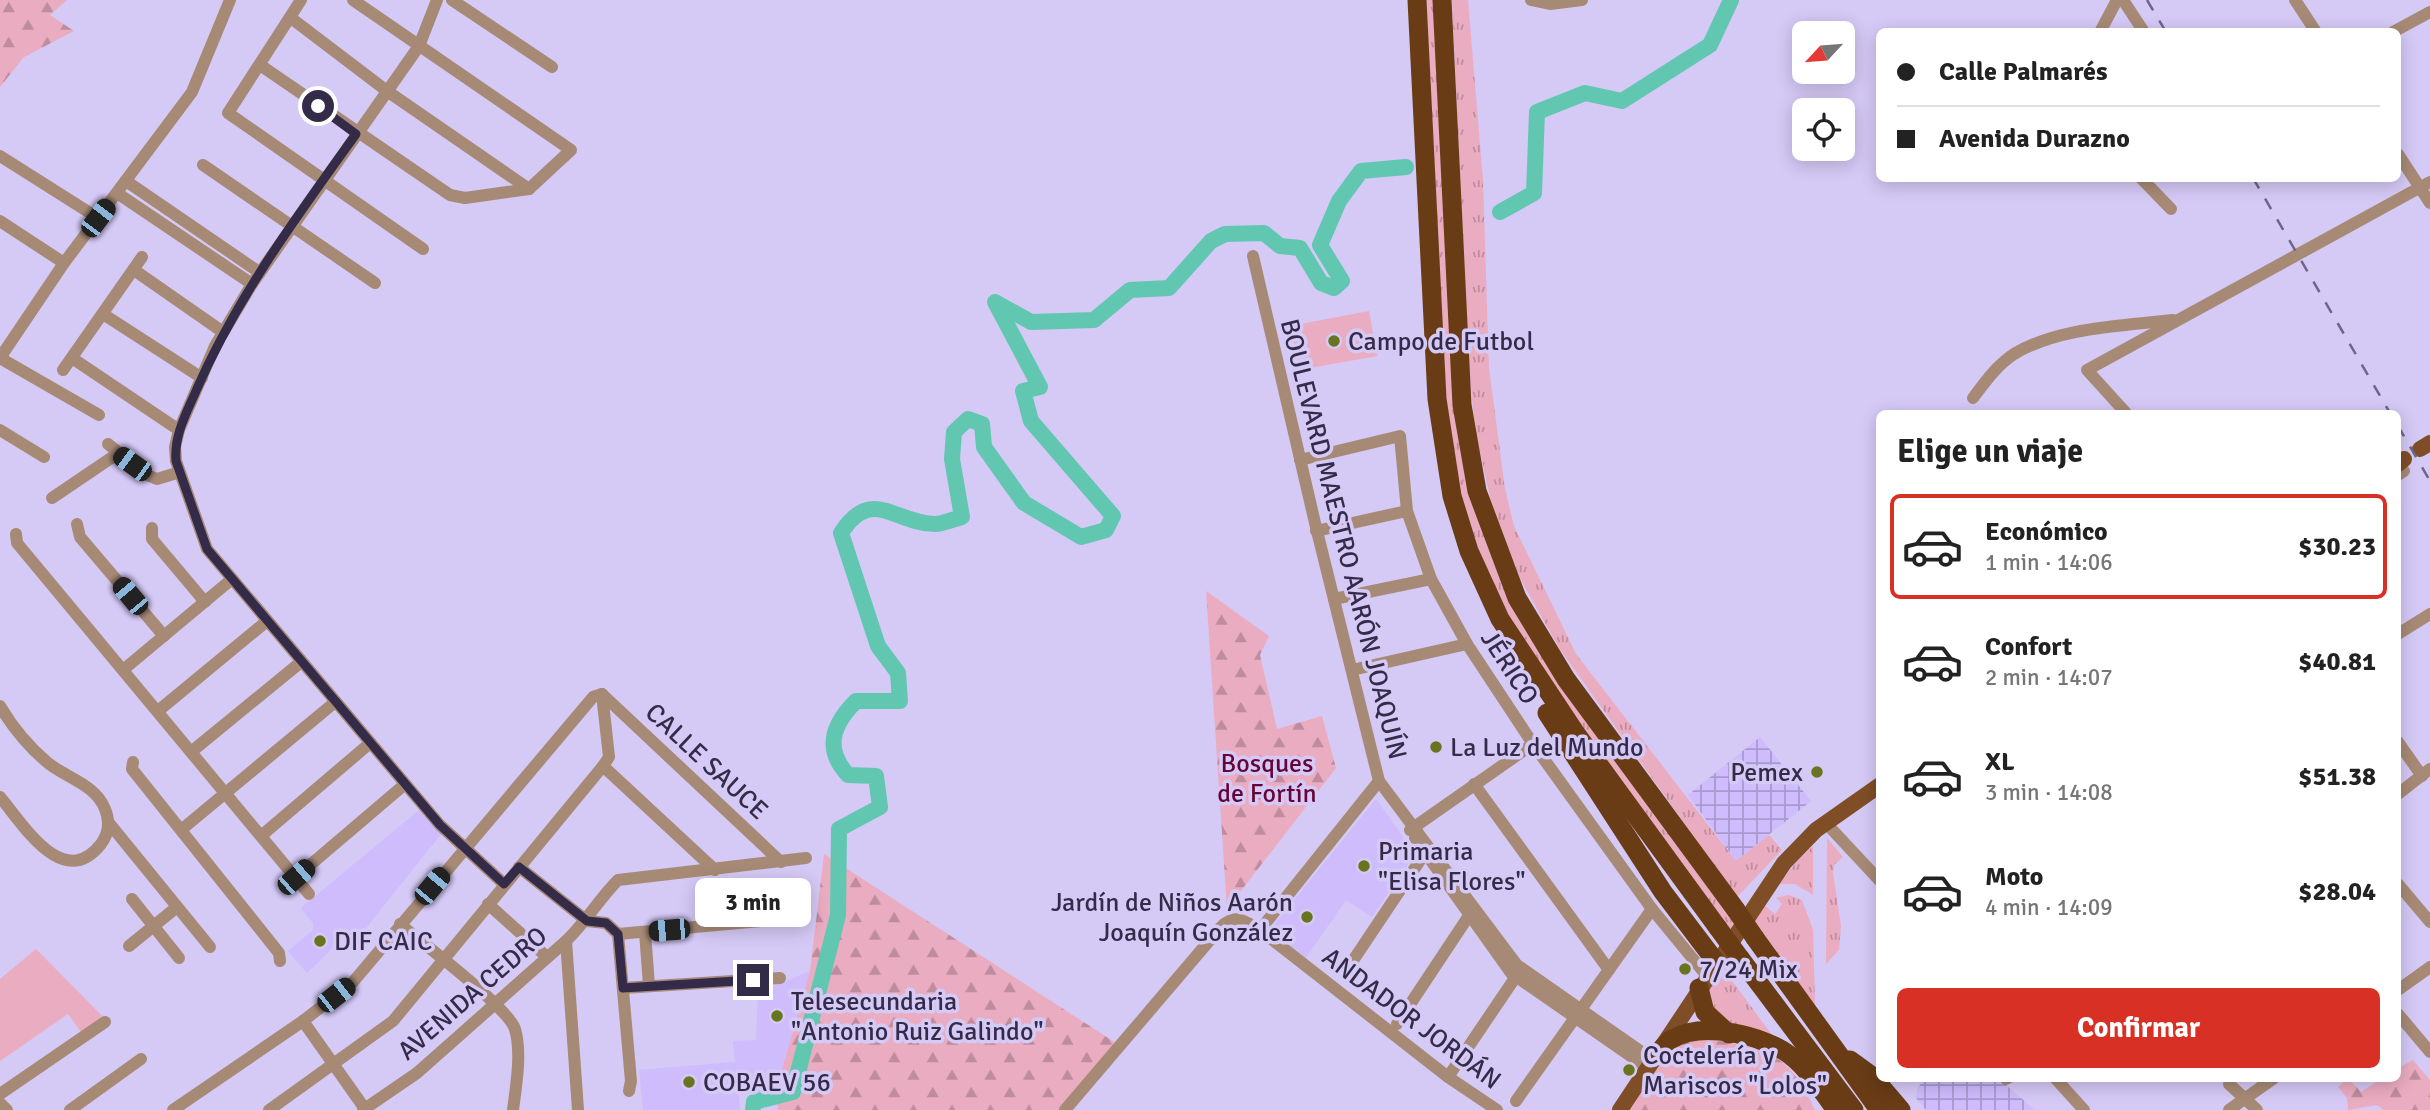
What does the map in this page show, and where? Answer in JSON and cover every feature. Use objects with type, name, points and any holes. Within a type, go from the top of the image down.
[{"type":"highway","points":[[1418,0],[1441,433],[1452,496],[1469,551],[1520,669],[1663,892],[1707,976],[1705,1012],[1718,1027],[1729,1034]]},
{"type":"highway","points":[[1442,0],[1460,373],[1470,460],[1485,518],[1517,598],[1549,653],[1879,1110]]},
{"type":"highway","points":[[1500,619],[1575,732],[1854,1110]]},
{"type":"highway","points":[[1653,1061],[1670,1040],[1689,1032],[1729,1034],[1766,1041],[1794,1058],[1836,1110]]},
{"type":"highway","points":[[1834,1048],[1876,1081]]},
{"type":"highway","points":[[1877,1082],[1901,1110]]},
{"type":"main road","points":[[1620,1110],[1784,863],[1825,822],[1876,788]]},
{"type":"street","points":[[99,415],[0,358],[64,263],[192,92],[230,0]]},
{"type":"street","points":[[301,0],[228,113],[423,248]]},
{"type":"street","points":[[260,65],[356,134],[450,195],[465,198],[529,189],[571,150],[353,0]]},
{"type":"street","points":[[437,0],[419,46],[291,225],[223,332],[179,430],[175,447],[180,472],[207,549],[404,785],[464,849],[504,884]]},
{"type":"street","points":[[453,0],[552,67]]},
{"type":"street","points":[[1531,0],[1550,4],[1582,0]]},
{"type":"street","points":[[2102,28],[2117,0]]},
{"type":"street","points":[[2123,0],[2141,28]]},
{"type":"street","points":[[2295,0],[2313,28]]},
{"type":"street","points":[[2400,28],[2430,12]]},
{"type":"street","points":[[291,18],[387,91],[529,189]]},
{"type":"street","points":[[0,156],[98,218]]},
{"type":"street","points":[[2401,157],[2425,185],[2430,203]]},
{"type":"street","points":[[203,165],[375,283]]},
{"type":"street","points":[[126,181],[259,272]]},
{"type":"street","points":[[2145,182],[2171,209]]},
{"type":"street","points":[[2123,410],[2087,370],[2425,185]]},
{"type":"street","points":[[117,193],[252,284]]},
{"type":"street","points":[[0,221],[64,263]]},
{"type":"street","name":"BOULEVARD MAESTRO AARÓN JOAQUÍN","points":[[1253,256],[1316,531],[1379,781],[1471,912],[1518,973],[1653,1061]]},
{"type":"street","points":[[63,370],[142,257]]},
{"type":"street","points":[[134,270],[223,332]]},
{"type":"street","points":[[103,314],[202,378]]},
{"type":"street","points":[[1973,398],[1992,374],[2014,354],[2086,331],[2180,318]]},
{"type":"street","points":[[72,358],[179,430]]},
{"type":"street","points":[[0,430],[44,457]]},
{"type":"street","name":"JÉRICO","points":[[1300,460],[1400,436],[1407,511],[1432,579],[1467,644],[1533,744],[1651,909],[1707,976]]},
{"type":"street","points":[[52,498],[113,449],[157,479],[180,472]]},
{"type":"street","points":[[1316,531],[1407,511]]},
{"type":"street","points":[[77,524],[80,537],[164,636]]},
{"type":"street","points":[[152,528],[152,539],[205,602]]},
{"type":"street","points":[[16,534],[17,543],[309,894]]},
{"type":"street","points":[[123,670],[232,579]]},
{"type":"street","points":[[1334,599],[1432,579]]},
{"type":"street","points":[[2401,632],[2430,614]]},
{"type":"street","points":[[158,712],[267,621]]},
{"type":"street","points":[[1352,670],[1467,644]]},
{"type":"street","points":[[191,752],[301,662]]},
{"type":"street","points":[[174,1110],[303,1021],[353,982],[593,696],[602,694],[609,757],[603,766],[393,1021],[268,1110]]},
{"type":"street","name":"CALLE SAUCE","points":[[602,694],[781,862]]},
{"type":"street","points":[[181,830],[334,703]]},
{"type":"street","points":[[0,706],[28,745],[50,764],[96,793],[105,808],[109,823],[210,947]]},
{"type":"street","points":[[261,836],[369,744]]},
{"type":"street","points":[[1411,827],[1533,744]]},
{"type":"street","points":[[2401,745],[2426,772],[2401,792]]},
{"type":"street","points":[[133,762],[132,769],[279,953],[280,961]]},
{"type":"street","points":[[603,766],[715,870],[806,858]]},
{"type":"street","points":[[1260,930],[1379,781]]},
{"type":"street","points":[[1474,784],[1609,970]]},
{"type":"street","points":[[296,877],[404,785]]},
{"type":"street","points":[[0,797],[46,853],[64,860],[81,859],[97,849],[106,837],[109,823]]},
{"type":"street","points":[[1825,822],[1876,877]]},
{"type":"street","points":[[1346,971],[1427,851]]},
{"type":"street","points":[[519,867],[587,921],[606,923],[618,934],[631,1081],[629,1091]]},
{"type":"street","name":"AVENIDA CEDRO","points":[[364,1109],[417,1073],[566,941],[587,921],[607,891],[618,880],[715,870]]},
{"type":"street","points":[[2401,887],[2427,914]]},
{"type":"street","points":[[132,899],[179,958]]},
{"type":"street","points":[[488,904],[547,957]]},
{"type":"street","points":[[130,946],[177,907]]},
{"type":"street","points":[[1516,1101],[1651,909]]},
{"type":"street","points":[[1397,1024],[1471,912]]},
{"type":"street","points":[[618,934],[793,918]]},
{"type":"street","name":"ANDADOR JORDÁN","points":[[1065,1110],[1227,921],[1237,918],[1260,930],[1448,1076],[1497,1110]]},
{"type":"street","points":[[400,924],[494,1004],[514,1026],[518,1041],[513,1110]]},
{"type":"street","points":[[645,932],[649,986]]},
{"type":"street","points":[[566,941],[578,1110]]},
{"type":"street","points":[[2401,988],[2430,967]]},
{"type":"street","points":[[1448,1076],[1518,973]]},
{"type":"street","points":[[623,988],[780,978]]},
{"type":"street","points":[[2401,1018],[2430,1052]]},
{"type":"street","points":[[303,1021],[364,1109]]},
{"type":"street","points":[[0,1094],[106,1022]]},
{"type":"street","points":[[70,1110],[141,1059]]},
{"type":"street","points":[[2059,1082],[2084,1110]]},
{"type":"street","points":[[2221,1110],[2229,1094],[2228,1082]]},
{"type":"street","points":[[2229,1082],[2257,1110]]},
{"type":"street","points":[[2229,1110],[2268,1082]]},
{"type":"street","points":[[0,1103],[7,1110]]},
{"type":"shaded area","points":[[1760,737],[1811,801],[1736,861],[1688,795]]},
{"type":"shaded area","name":"Primaria \"Elisa Flores\"","points":[[1376,799],[1415,854],[1372,917],[1346,900],[1305,959],[1270,930]]},
{"type":"shaded area","points":[[419,810],[441,834],[366,928],[351,930],[307,973],[288,951],[313,930],[313,923],[301,908]]},
{"type":"shaded area","points":[[810,971],[776,1091],[739,1095],[740,1110],[643,1110],[639,1070],[735,1062],[733,1041],[756,1040],[758,993]]},
{"type":"shaded area","points":[[1922,1082],[2003,1082],[2035,1110],[1926,1110],[1916,1098],[1917,1089]]},
{"type":"green space","points":[[0,0],[67,0],[50,15],[74,31],[24,57],[0,87]]},
{"type":"green space","points":[[1424,0],[1437,0],[1471,494],[1499,577],[1737,923],[1730,934],[1522,643],[1489,581],[1459,496],[1449,449]]},
{"type":"green space","points":[[1452,0],[1468,0],[1483,180],[1489,368],[1505,489],[1514,526],[1576,654],[1736,861],[1769,835],[1782,850],[1737,897],[1559,648],[1520,578],[1492,506],[1475,429],[1468,357]]},
{"type":"green space","name":"Campo de Futbol","points":[[1369,311],[1377,356],[1299,370],[1290,326]]},
{"type":"green space","name":"Bosques de Fortín","points":[[1206,591],[1269,636],[1260,655],[1277,729],[1322,716],[1336,768],[1227,909]]},
{"type":"green space","points":[[1827,838],[1843,857],[1834,865],[1833,873],[1841,926],[1839,950],[1826,964]]},
{"type":"green space","points":[[1813,846],[1813,895],[1795,884],[1779,884],[1798,860]]},
{"type":"green space","points":[[824,854],[1119,1045],[1062,1110],[778,1110],[776,1091],[810,971]]},
{"type":"green space","points":[[1789,895],[1802,900],[1813,930],[1815,1006],[1753,923],[1764,905],[1775,914],[1782,904],[1776,898]]},
{"type":"green space","points":[[36,949],[103,1017],[81,1032],[68,1014],[0,1061],[0,979]]},
{"type":"green space","points":[[1725,964],[1733,982],[1772,1035],[1723,1024],[1704,994]]},
{"type":"green space","points":[[1705,1038],[1744,1045],[1772,1056],[1795,1075],[1815,1110],[1627,1110],[1669,1050],[1679,1042]]},
{"type":"green space","points":[[2413,1060],[2430,1080],[2430,1110],[2384,1110],[2377,1105],[2348,1110],[2347,1098],[2338,1087],[2344,1082],[2352,1082],[2361,1092],[2376,1082],[2401,1082],[2401,1066]]},
{"type":"waterway","points":[[1500,212],[1534,193],[1537,112],[1585,93],[1622,101],[1710,45],[1731,0]]},
{"type":"waterway","points":[[753,1110],[754,1102],[793,1092],[838,915],[839,829],[880,807],[876,776],[848,775],[840,765],[834,746],[837,728],[856,701],[900,701],[898,673],[878,646],[841,533],[852,519],[863,511],[874,509],[935,524],[962,517],[952,459],[954,432],[968,419],[982,424],[984,447],[1024,503],[1081,537],[1106,530],[1113,516],[1031,421],[1023,391],[1040,387],[995,302],[1031,322],[1094,320],[1130,290],[1169,288],[1211,241],[1225,234],[1264,233],[1280,246],[1300,248],[1321,283],[1334,288],[1342,281],[1320,245],[1339,201],[1361,171],[1406,167]]},
{"type":"railway","points":[[2147,0],[2164,28]]},
{"type":"railway","points":[[2255,182],[2388,410]]},
{"type":"railway","points":[[2401,431],[2430,481]]},
{"type":"place","name":"Campo de Futbol","points":[[1334,341]]},
{"type":"place","name":"La Luz del Mundo","points":[[1436,747]]},
{"type":"place","name":"Pemex","points":[[1817,772]]},
{"type":"place","name":"Primaria \"Elisa Flores\"","points":[[1364,866]]},
{"type":"place","name":"Jardín de Niños Aarón Joaquín González","points":[[1307,917]]},
{"type":"place","name":"DIF CAIC","points":[[320,941]]},
{"type":"place","name":"7/24 Mix","points":[[1685,969]]},
{"type":"place","name":"Telesecundaria \"Antonio Ruiz Galindo\"","points":[[777,1016]]},
{"type":"place","name":"Coctelería y Mariscos \"Lolos\"","points":[[1629,1070]]},
{"type":"place","name":"COBAEV 56","points":[[689,1082]]},
{"type":"route","points":[[318,106],[356,134],[252,284],[215,346],[179,430],[175,447],[176,461],[207,549],[404,785],[464,849],[504,884],[519,867],[587,921],[606,923],[618,934],[623,988],[753,980]]}]
